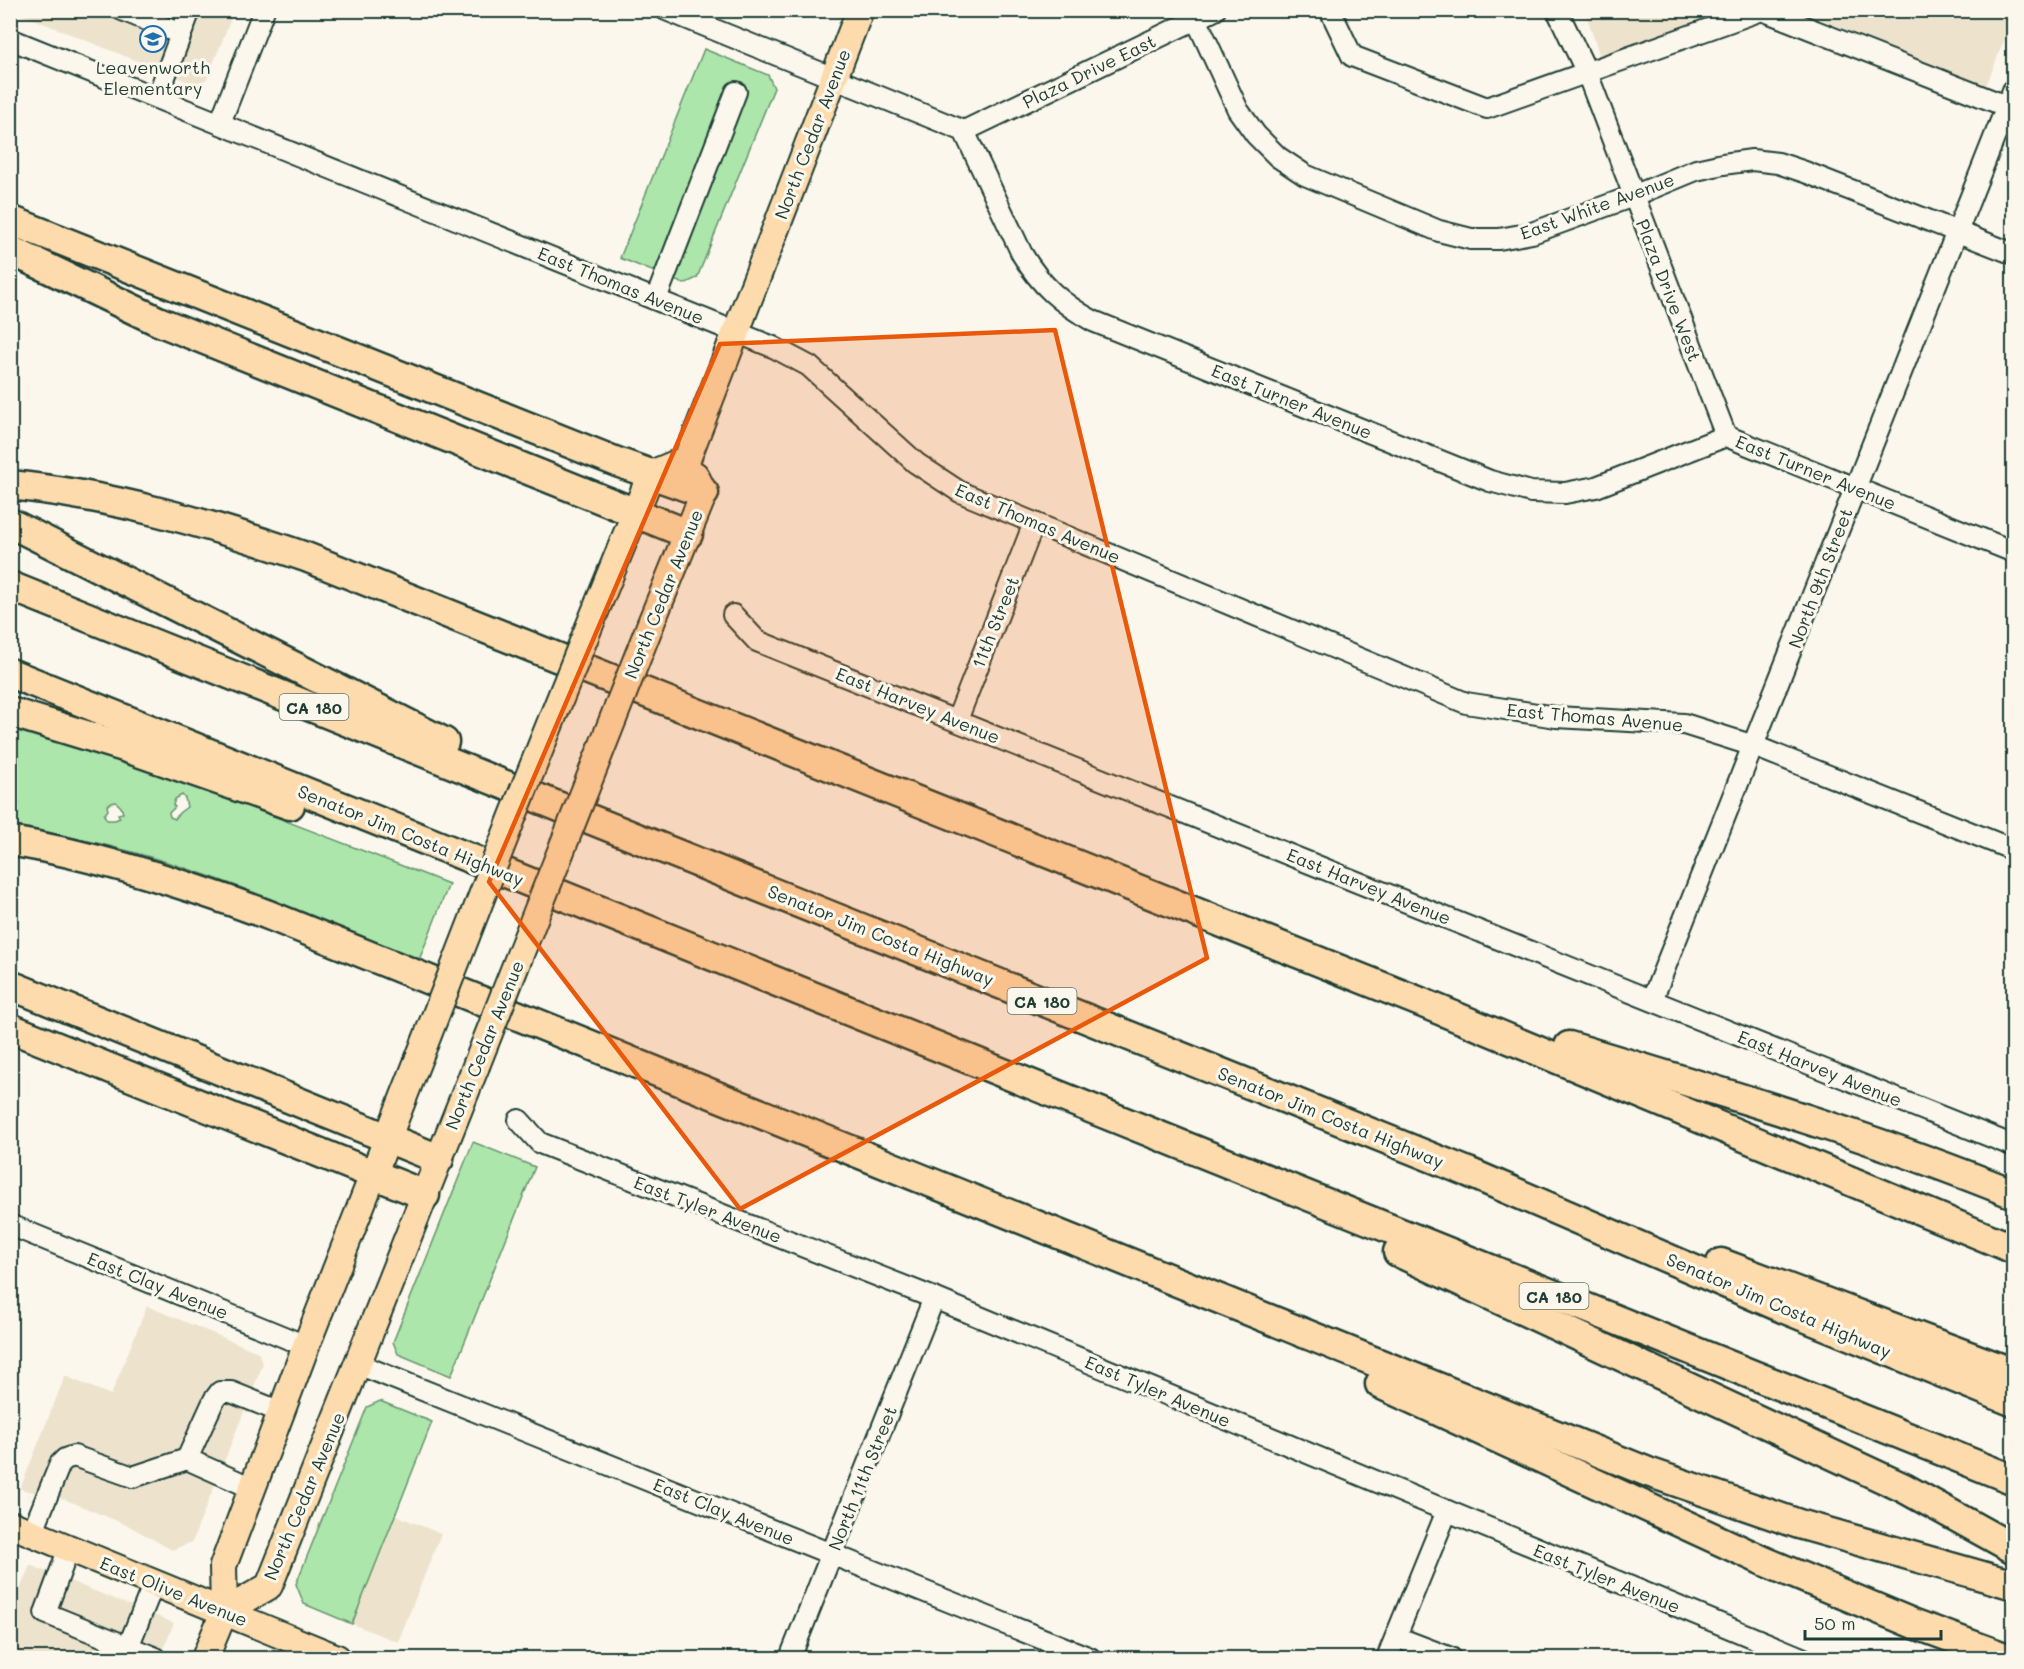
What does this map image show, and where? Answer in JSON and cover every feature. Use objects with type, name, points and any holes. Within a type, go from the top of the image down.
[{"type":"highway","points":[[10,220],[617,462],[704,492]]},
{"type":"highway","points":[[10,250],[158,321],[688,534]]},
{"type":"highway","points":[[10,485],[107,500],[184,517],[306,557],[1423,1003],[2013,1249]]},
{"type":"highway","points":[[10,523],[617,829]]},
{"type":"highway","name":"Senator Jim Costa Highway","points":[[10,586],[1468,1172],[1785,1310],[2013,1402]]},
{"type":"highway","name":"Senator Jim Costa Highway","points":[[10,673],[2013,1480]]},
{"type":"highway","points":[[10,711],[121,746],[582,904]]},
{"type":"highway","points":[[10,842],[114,864],[219,896],[1648,1472],[1779,1518],[2013,1585]]},
{"type":"highway","points":[[10,985],[439,1159]]},
{"type":"highway","points":[[1423,1003],[1796,1115],[1918,1157],[2013,1194]]},
{"type":"highway","points":[[10,1028],[425,1195]]},
{"type":"highway","points":[[1094,1111],[1904,1488],[2013,1549]]},
{"type":"highway","points":[[1468,1172],[1794,1289],[2013,1373]]},
{"type":"highway","points":[[1046,1229],[1766,1562],[1912,1623],[2007,1659]]},
{"type":"main road","name":"North Cedar Avenue","points":[[224,1612],[268,1586],[688,534],[704,492],[687,459],[860,10]]},
{"type":"main road","points":[[205,1659],[224,1612],[223,1566],[252,1488],[373,1174],[599,602],[651,474],[687,459]]},
{"type":"main road","name":"East Olive Avenue","points":[[21,1528],[337,1659]]},
{"type":"street","points":[[122,10],[181,34]]},
{"type":"street","points":[[157,98],[190,10]]},
{"type":"street","points":[[220,123],[264,10]]},
{"type":"street","points":[[666,10],[964,131]]},
{"type":"street","name":"Plaza Drive East","points":[[964,131],[1194,15],[1215,10]]},
{"type":"street","points":[[1330,10],[1352,56],[1487,108],[1762,10],[2006,106]]},
{"type":"street","name":"Plaza Drive West","points":[[1557,10],[1587,73],[1726,436]]},
{"type":"street","name":"East White Avenue","points":[[1194,15],[1238,110],[1256,135],[1278,157],[1305,175],[1439,231],[1471,239],[1499,239],[1532,233],[1696,170],[1752,160],[1778,163],[1805,172],[2013,254]]},
{"type":"street","name":"East Thomas Avenue","points":[[10,39],[773,347],[809,366],[916,463],[960,492],[1466,703],[1556,717],[1684,724],[1754,746],[2013,849]]},
{"type":"street","name":"North 9th Street","points":[[1652,1000],[2013,88]]},
{"type":"street","points":[[656,299],[736,92]]},
{"type":"street","name":"East Turner Avenue","points":[[964,131],[1022,254],[1052,294],[1074,310],[1093,321],[1490,481],[1531,492],[1565,493],[1596,487],[1726,436],[2013,552]]},
{"type":"street","name":"11th Street","points":[[957,720],[1034,523]]},
{"type":"street","name":"East Harvey Avenue","points":[[733,615],[758,641],[2013,1146]]},
{"type":"street","name":"East Tyler Avenue","points":[[519,1120],[540,1143],[934,1298],[1802,1659]]},
{"type":"street","name":"East Clay Avenue","points":[[10,1225],[306,1346]]},
{"type":"street","name":"North 11th Street","points":[[790,1659],[934,1298]]},
{"type":"street","name":"East Clay Avenue","points":[[358,1364],[1090,1659]]},
{"type":"street","points":[[186,1459],[220,1392],[231,1392],[281,1412]]},
{"type":"street","points":[[21,1528],[60,1464],[65,1459],[74,1456],[133,1477],[186,1459],[252,1488]]},
{"type":"street","points":[[1388,1659],[1447,1511]]},
{"type":"street","points":[[69,1548],[45,1613],[156,1659]]},
{"type":"street","points":[[128,1647],[154,1583]]},
{"type":"street","points":[[1396,1637],[1451,1659]]},
{"type":"highlighted area","points":[[1055,330],[1207,958],[740,1209],[489,882],[720,344]]},
{"type":"shaded area","points":[[1585,10],[1719,11],[1600,57]]},
{"type":"shaded area","points":[[2013,10],[2013,18],[1986,86],[1799,11]]},
{"type":"shaded area","name":"Leavenworth Elementary","points":[[13,11],[234,11],[207,79],[194,84]]},
{"type":"shaded area","points":[[147,1306],[258,1352],[263,1364],[192,1542],[172,1550],[129,1526],[64,1499],[20,1489],[65,1376],[111,1395]]},
{"type":"shaded area","points":[[396,1515],[441,1534],[398,1642],[352,1624]]},
{"type":"shaded area","points":[[30,1565],[174,1623],[160,1658],[11,1658],[10,1613]]},
{"type":"green space","points":[[704,49],[768,75],[774,88],[697,278],[684,284],[620,258]]},
{"type":"green space","points":[[11,729],[172,777],[449,884],[419,960],[276,901],[188,869],[100,844],[11,825],[11,810],[19,805],[18,798],[11,795]],"holes":[[[182,795],[187,807],[175,819],[170,817],[169,813],[175,807],[173,805],[175,799]],[[116,802],[123,813],[118,814],[120,818],[107,820],[104,815],[108,810],[107,806]]]},
{"type":"green space","points":[[473,1142],[535,1167],[451,1376],[398,1354],[393,1342]]},
{"type":"green space","points":[[380,1401],[432,1422],[352,1624],[304,1604],[296,1584],[367,1407]]},
{"type":"place","name":"Leavenworth Elementary","points":[[153,39]]}]
